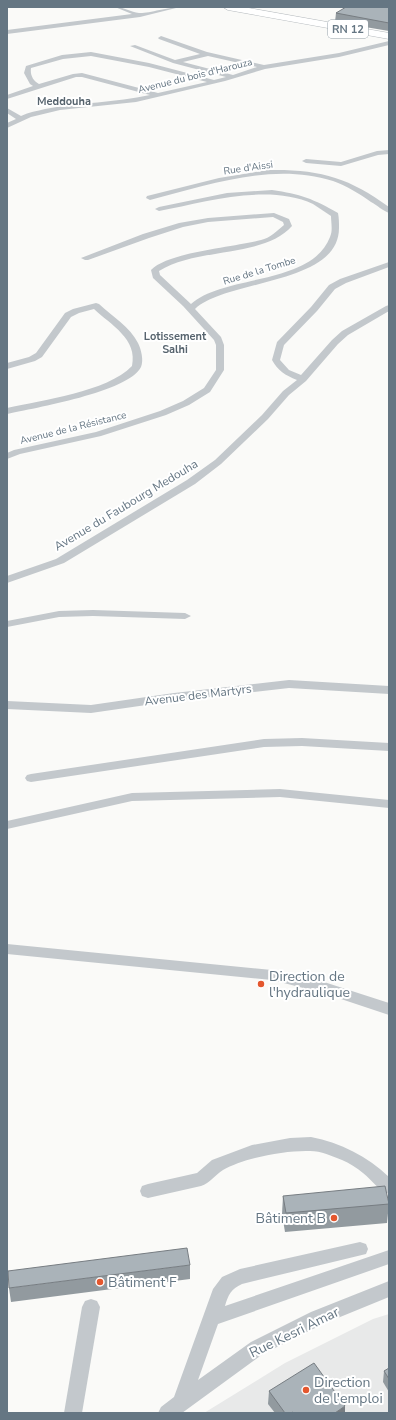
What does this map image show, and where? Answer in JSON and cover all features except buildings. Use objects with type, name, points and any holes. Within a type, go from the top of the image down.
[{"type":"main road","points":[[228,7],[308,22]]},
{"type":"main road","name":"RN 12","points":[[240,7],[308,22],[389,36]]},
{"type":"street","points":[[118,7],[140,15]]},
{"type":"street","points":[[7,32],[140,15],[177,7]]},
{"type":"street","points":[[161,38],[205,54],[264,67]]},
{"type":"street","name":"Avenue du bois d'Harouza","points":[[7,126],[29,115],[60,108],[113,104],[161,95],[214,82],[264,67],[339,55],[389,43]]},
{"type":"street","points":[[133,46],[176,62],[234,76]]},
{"type":"street","points":[[39,88],[32,83],[27,73],[28,68],[58,58],[88,54],[149,65],[214,82]]},
{"type":"street","points":[[176,62],[205,54]]},
{"type":"street","points":[[7,97],[39,88],[70,76],[82,75],[161,95]]},
{"type":"street","points":[[7,110],[21,119]]},
{"type":"street","points":[[306,161],[341,164],[377,153],[389,152]]},
{"type":"street","name":"Rue d'Aissi","points":[[150,198],[203,184],[262,173],[293,172],[320,176],[342,182],[370,197],[389,211]]},
{"type":"street","name":"Rue de la Tombe","points":[[159,209],[243,194],[280,193],[305,198],[325,206],[335,214],[337,225],[331,244],[315,261],[286,275],[204,299],[191,309]]},
{"type":"street","name":"Avenue de la Résistance","points":[[7,456],[17,452],[98,434],[125,426],[186,403],[208,390],[220,370],[220,345],[214,333],[156,276],[155,270],[190,256],[264,242],[276,236],[288,226],[286,221],[274,215],[208,220],[182,225],[146,236],[85,258]]},
{"type":"street","points":[[303,379],[286,372],[280,367],[276,360],[280,344],[314,309],[332,287],[343,281],[389,264]]},
{"type":"street","points":[[7,366],[26,361],[39,355],[68,315],[76,311],[96,306],[132,339],[137,357],[136,366],[124,377],[93,390],[78,395],[7,411]]},
{"type":"street","name":"Avenue du Faubourg Medouha","points":[[7,580],[60,561],[191,482],[218,462],[265,417],[286,393],[303,379],[335,342],[345,333],[389,308]]},
{"type":"street","points":[[7,624],[66,614],[93,613],[185,616]]},
{"type":"street","name":"Avenue des Martyrs","points":[[7,705],[91,709],[174,697],[289,684],[389,690]]},
{"type":"street","points":[[31,778],[264,743],[302,742],[389,747]]},
{"type":"street","points":[[7,825],[132,798],[280,794],[389,804]]},
{"type":"street","points":[[7,949],[272,974],[324,988],[389,1010]]},
{"type":"street","points":[[148,1191],[201,1179],[218,1165],[252,1152],[290,1145],[311,1144],[326,1147],[349,1156],[369,1168],[389,1187]]},
{"type":"street","points":[[181,1403],[222,1289],[228,1282],[240,1277],[360,1249]]},
{"type":"street","points":[[212,1318],[389,1257]]},
{"type":"street","name":"Rue Kesri Amar","points":[[167,1413],[257,1348],[317,1318],[389,1289]]},
{"type":"street","points":[[73,1413],[91,1307]]},
{"type":"shaded area","points":[[389,1314],[389,1413],[204,1413],[285,1363],[373,1319]]},
{"type":"place","name":"Direction de l'hydraulique","points":[[261,984]]},
{"type":"place","name":"Bâtiment B","points":[[334,1218]]},
{"type":"place","name":"Bâtiment F","points":[[100,1282]]},
{"type":"place","name":"Direction de l'emploi","points":[[306,1390]]},
{"type":"district","name":"Meddouha","points":[[64,101]]},
{"type":"district","name":"Lotissement Salhi","points":[[175,342]]}]
